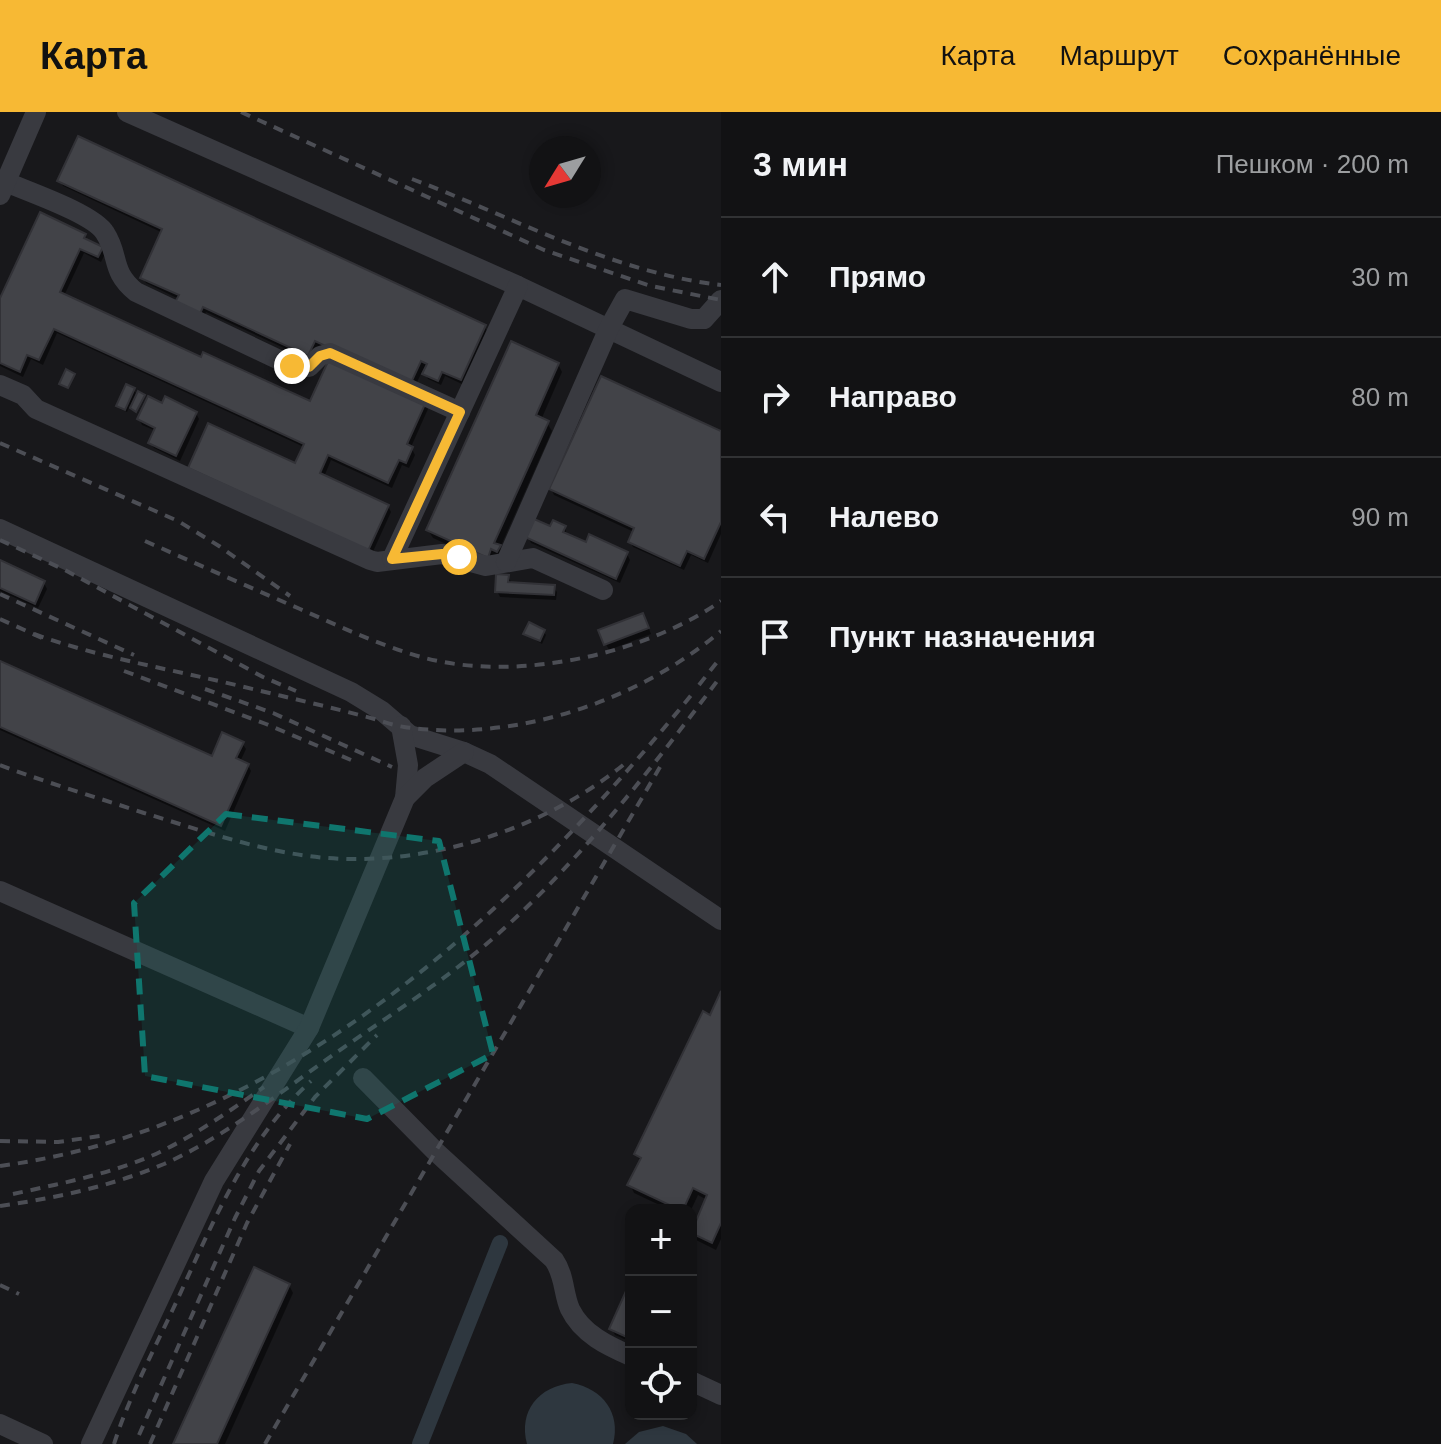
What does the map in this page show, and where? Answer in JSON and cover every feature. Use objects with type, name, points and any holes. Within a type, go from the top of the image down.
[{"type":"lane","points":[[36,112],[3,188],[97,223],[108,236],[120,275],[136,292],[292,366],[309,367],[320,356],[330,353],[460,412]]},
{"type":"lane","points":[[127,112],[518,286],[721,382]]},
{"type":"lane","points":[[392,559],[518,286]]},
{"type":"lane","points":[[506,562],[609,328],[625,299],[691,319],[704,319],[721,300]]},
{"type":"lane","points":[[0,385],[23,395],[36,409],[370,560],[377,562],[442,554],[478,565],[533,558],[603,590]]},
{"type":"lane","points":[[0,529],[351,692],[382,711],[417,739],[464,752],[490,764],[721,920]]},
{"type":"lane","points":[[91,1444],[214,1181],[309,1028],[405,798],[408,765],[401,726]]},
{"type":"lane","points":[[405,798],[425,778],[464,752]]},
{"type":"lane","points":[[0,891],[309,1028]]},
{"type":"lane","points":[[363,1078],[435,1151],[554,1260],[563,1277],[570,1309],[588,1332],[625,1353]]},
{"type":"lane","points":[[697,1384],[721,1395]]},
{"type":"lane","points":[[0,1424],[43,1444]]},
{"type":"highlighted area","points":[[226,814],[439,841],[493,1054],[367,1119],[145,1076],[134,903]]},
{"type":"shaded area","points":[[572,1383],[593,1391],[607,1404],[614,1422],[613,1444],[527,1444],[526,1421],[534,1402],[550,1389]]},
{"type":"shaded area","points":[[663,1426],[686,1434],[697,1444],[625,1444],[639,1432]]},
{"type":"building","points":[[78,136],[486,325],[461,380],[442,372],[438,381],[422,374],[427,364],[421,361],[410,385],[315,341],[308,356],[203,307],[199,316],[174,304],[179,295],[140,278],[162,229],[57,181]]},
{"type":"building","points":[[40,212],[86,234],[84,238],[103,247],[98,257],[80,249],[60,292],[201,357],[203,352],[310,401],[330,357],[426,402],[407,444],[413,447],[406,463],[399,460],[388,483],[328,455],[320,473],[389,505],[368,551],[188,468],[208,423],[295,463],[304,444],[54,329],[39,360],[27,355],[20,372],[0,363],[0,298]]},
{"type":"building","points":[[511,341],[559,363],[536,415],[549,421],[494,543],[501,545],[497,552],[491,549],[488,558],[426,530]]},
{"type":"building","points":[[66,369],[75,374],[68,388],[59,384]]},
{"type":"building","points":[[601,376],[721,431],[721,522],[704,559],[687,551],[680,566],[628,542],[634,528],[549,489]]},
{"type":"building","points":[[126,384],[135,388],[125,410],[116,406]]},
{"type":"building","points":[[138,391],[145,395],[136,412],[130,408]]},
{"type":"building","points":[[148,396],[162,403],[165,396],[197,412],[176,456],[148,443],[155,428],[137,419]]},
{"type":"building","points":[[534,519],[550,526],[553,520],[566,526],[563,532],[586,542],[589,534],[628,552],[616,579],[525,537]]},
{"type":"building","points":[[0,560],[45,581],[35,604],[0,588]]},
{"type":"building","points":[[496,574],[509,575],[508,582],[555,585],[554,595],[495,592]]},
{"type":"building","points":[[643,613],[649,628],[604,645],[598,630]]},
{"type":"building","points":[[529,622],[545,630],[540,641],[523,634]]},
{"type":"building","points":[[0,661],[212,756],[222,732],[244,742],[236,758],[249,764],[221,826],[0,727]]},
{"type":"building","points":[[721,991],[721,1223],[712,1243],[697,1236],[697,1219],[707,1195],[693,1188],[686,1204],[667,1204],[627,1185],[641,1158],[634,1154],[703,1011],[710,1015]]},
{"type":"building","points":[[254,1267],[290,1284],[217,1444],[173,1444]]},
{"type":"building","points":[[625,1293],[625,1336],[609,1329]]},
{"type":"waterway","points":[[420,1444],[500,1243]]},
{"type":"railway","points":[[241,112],[544,250],[651,286],[721,300]]},
{"type":"railway","points":[[412,179],[602,256],[680,278],[721,285]]},
{"type":"railway","points":[[0,443],[178,521],[290,596]]},
{"type":"railway","points":[[0,540],[65,570],[263,677],[296,691]]},
{"type":"railway","points":[[145,541],[377,642],[425,658],[461,665],[499,667],[578,659],[655,636],[721,601]]},
{"type":"railway","points":[[0,594],[134,655]]},
{"type":"railway","points":[[0,619],[42,638]]},
{"type":"railway","points":[[34,634],[110,657],[399,726],[445,730],[488,729],[572,712],[613,697],[651,678],[721,631]]},
{"type":"railway","points":[[699,685],[721,657]]},
{"type":"railway","points":[[124,671],[266,724],[351,760]]},
{"type":"railway","points":[[0,1206],[104,1185],[187,1153],[251,1114],[439,982],[499,933],[588,843],[721,676]]},
{"type":"railway","points":[[205,689],[273,713],[392,767]]},
{"type":"railway","points":[[0,1166],[106,1143],[206,1106],[300,1057],[389,997],[472,928],[551,853],[693,693]]},
{"type":"railway","points":[[0,765],[144,813],[258,846],[327,858],[367,859],[407,856],[486,838],[562,806],[628,761]]},
{"type":"railway","points":[[265,1444],[660,767]]},
{"type":"railway","points":[[139,1435],[235,1218],[259,1171],[315,1097],[377,1035]]},
{"type":"railway","points":[[114,1444],[141,1376],[231,1188],[266,1131],[311,1081]]},
{"type":"railway","points":[[13,1194],[88,1177],[143,1159],[200,1130],[264,1087]]},
{"type":"railway","points":[[0,1141],[58,1142],[100,1136]]},
{"type":"railway","points":[[150,1444],[247,1223],[290,1144]]},
{"type":"railway","points":[[0,1285],[19,1294]]},
{"type":"route","points":[[292,366],[309,367],[320,356],[330,353],[460,412],[392,559],[442,554],[459,557]]}]
